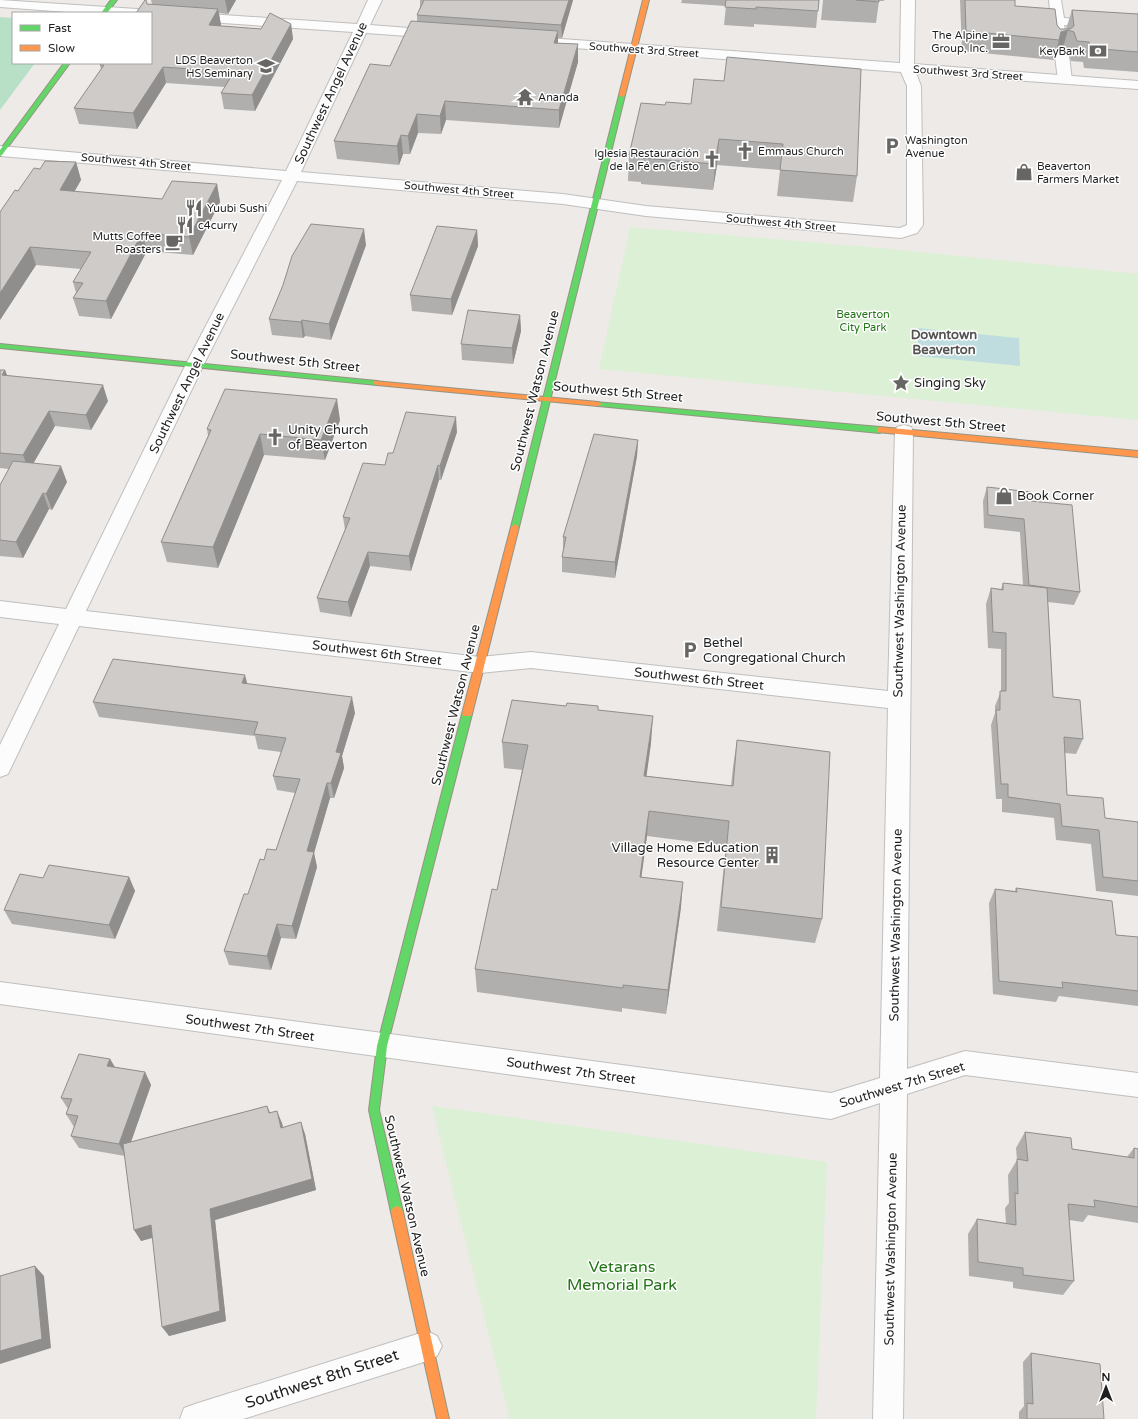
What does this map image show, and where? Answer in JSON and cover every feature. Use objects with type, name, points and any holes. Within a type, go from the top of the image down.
[{"type":"main road","name":"Southwest Watson Avenue","points":[[443,1419],[374,1110],[382,1046],[548,399],[594,203],[646,0]]},
{"type":"main road","points":[[1,152],[66,64]]},
{"type":"main road","name":"Southwest 5th Street","points":[[0,346],[1138,454]]},
{"type":"street","name":"Southwest Angel Avenue","points":[[0,768],[195,364],[292,176],[360,28],[375,0]]},
{"type":"street","points":[[907,68],[908,0]]},
{"type":"street","points":[[0,3],[108,8],[130,12]]},
{"type":"street","points":[[152,14],[447,35]]},
{"type":"street","name":"Southwest 3rd Street","points":[[534,41],[1138,85]]},
{"type":"street","name":"Southwest 4th Street","points":[[1,152],[563,198],[646,211],[901,233],[911,230],[915,225],[914,86],[907,68]]},
{"type":"street","name":"Southwest Washington Avenue","points":[[888,1419],[894,1086],[898,701],[904,431]]},
{"type":"street","name":"Southwest 6th Street","points":[[0,608],[480,665],[531,660],[898,701]]},
{"type":"street","name":"Southwest 7th Street","points":[[0,993],[831,1106],[965,1063],[1138,1084]]},
{"type":"street","name":"Southwest 8th Street","points":[[195,1419],[427,1346]]},
{"type":"lane","points":[[1055,0],[1065,80]]},
{"type":"lane","points":[[1057,22],[1138,27]]},
{"type":"green space","points":[[0,17],[12,18],[12,64],[34,64],[0,110]]},
{"type":"green space","name":"Beaverton City Park","points":[[630,227],[869,247],[1138,274],[1138,420],[599,369]]},
{"type":"green space","name":"Vetarans Memorial Park","points":[[432,1106],[827,1162],[816,1419],[510,1419]]},
{"type":"water","points":[[918,328],[1019,338],[1020,366],[918,356]]},
{"type":"building","points":[[146,0],[147,4],[218,9],[209,25],[261,29],[270,13],[291,24],[252,95],[221,93],[234,72],[163,67],[133,113],[74,108],[104,65],[100,64],[152,64],[152,12],[137,12]]},
{"type":"building","points":[[424,0],[569,0],[561,25],[417,15]]},
{"type":"building","points":[[726,0],[819,0],[818,11],[756,7],[756,9],[725,7]]},
{"type":"building","points":[[856,0],[879,0],[879,2]]},
{"type":"building","points":[[965,0],[1015,0],[1015,6],[1055,9],[1057,25],[1060,29],[1070,29],[1074,26],[1072,10],[1138,14],[1138,52],[1090,48],[1089,42],[1077,41],[1074,32],[1068,30],[1061,32],[1059,40],[966,31]]},
{"type":"building","points":[[411,21],[558,31],[554,43],[578,44],[559,110],[445,101],[440,116],[417,114],[408,136],[401,135],[397,146],[334,141],[370,64],[390,66]]},
{"type":"building","points":[[727,57],[861,69],[857,176],[780,170],[783,144],[719,139],[715,164],[642,158],[642,156],[629,155],[641,103],[665,105],[666,102],[691,104],[694,79],[724,81]]},
{"type":"building","points":[[45,161],[76,162],[60,190],[162,199],[172,181],[217,184],[189,237],[142,233],[106,301],[73,298],[83,283],[73,282],[91,252],[30,247],[0,293],[0,212],[15,190],[18,191],[34,168],[40,169]]},
{"type":"building","points":[[311,224],[364,229],[329,324],[302,320],[301,322],[269,319],[283,285],[292,256]]},
{"type":"building","points":[[437,226],[477,230],[451,299],[410,295]]},
{"type":"building","points":[[468,310],[520,315],[512,348],[461,344]]},
{"type":"building","points":[[0,370],[5,370],[2,375],[103,385],[86,415],[49,411],[23,455],[0,453]]},
{"type":"building","points":[[225,389],[337,399],[321,440],[260,434],[213,547],[161,542],[211,430],[207,429]]},
{"type":"building","points":[[406,412],[456,417],[440,466],[438,465],[409,556],[368,552],[348,602],[317,598],[350,518],[343,517],[363,463],[385,465],[388,453],[393,453]]},
{"type":"building","points":[[594,434],[638,440],[615,562],[562,557],[566,537],[563,537]]},
{"type":"building","points":[[13,461],[61,466],[46,494],[43,493],[16,542],[0,540],[0,485]]},
{"type":"building","points":[[987,487],[1031,492],[1031,501],[1072,505],[1080,592],[1029,585],[1024,519],[988,515]]},
{"type":"building","points":[[1003,583],[1047,588],[1053,697],[1080,700],[1083,739],[1064,737],[1067,795],[1103,798],[1105,818],[1138,822],[1138,881],[1103,877],[1099,830],[1062,826],[1060,804],[1008,797],[1008,784],[1001,784],[996,710],[1000,710],[1000,691],[1006,691],[1006,633],[993,632],[991,588],[1003,590]]},
{"type":"building","points":[[113,659],[245,675],[242,683],[352,697],[336,752],[341,753],[331,783],[327,783],[307,851],[314,852],[292,926],[277,924],[267,956],[224,951],[244,894],[248,894],[260,859],[264,860],[267,849],[276,850],[300,779],[273,776],[286,738],[254,734],[258,722],[93,702]]},
{"type":"building","points":[[512,700],[566,706],[567,703],[598,706],[598,710],[653,716],[644,776],[733,786],[737,740],[830,752],[822,919],[721,907],[729,821],[649,811],[640,877],[683,882],[668,990],[623,985],[623,988],[475,969],[492,889],[497,890],[528,745],[502,742]]},
{"type":"building","points":[[49,865],[129,877],[109,925],[4,910],[20,874],[43,878]]},
{"type":"building","points":[[1016,888],[1112,901],[1116,935],[1138,937],[1138,991],[1062,982],[1063,988],[999,981],[995,889],[1017,892]]},
{"type":"building","points":[[79,1054],[110,1059],[107,1066],[145,1072],[119,1144],[71,1136],[78,1116],[66,1114],[72,1099],[61,1098]]},
{"type":"building","points":[[267,1106],[269,1113],[277,1111],[281,1128],[301,1122],[312,1179],[210,1209],[220,1311],[162,1327],[151,1225],[134,1230],[123,1144]]},
{"type":"building","points":[[1025,1132],[1071,1138],[1072,1149],[1134,1158],[1134,1148],[1138,1149],[1138,1207],[1094,1200],[1095,1207],[1068,1204],[1074,1281],[1023,1275],[1023,1268],[978,1262],[977,1219],[1016,1225],[1015,1193],[1018,1194],[1017,1159],[1028,1161]]},
{"type":"building","points":[[35,1266],[42,1339],[0,1351],[0,1276]]},
{"type":"building","points":[[1031,1353],[1100,1364],[1104,1419],[1027,1419],[1027,1403],[1033,1404]]},
{"type":"traffic: fast","points":[[105,12],[114,0]]},
{"type":"traffic: fast","points":[[0,154],[66,64]]},
{"type":"traffic: fast","points":[[515,527],[622,95]]},
{"type":"traffic: fast","points":[[0,346],[377,383]]},
{"type":"traffic: fast","points":[[598,404],[880,430]]},
{"type":"traffic: fast","points":[[397,1212],[374,1110],[382,1046],[467,714]]},
{"type":"traffic: slow","points":[[622,95],[646,0]]},
{"type":"traffic: slow","points":[[377,383],[598,404]]},
{"type":"traffic: slow","points":[[880,430],[1138,454]]},
{"type":"traffic: slow","points":[[467,714],[515,527]]},
{"type":"traffic: slow","points":[[397,1212],[443,1419]]},
{"type":"place","name":"The Alpine Group, Inc.","points":[[1001,41]]},
{"type":"place","name":"KeyBank","points":[[1098,51]]},
{"type":"place","name":"LDS Beaverton HS Seminary","points":[[266,66]]},
{"type":"place","name":"Ananda","points":[[525,97]]},
{"type":"place","name":"Washington Avenue","points":[[892,146]]},
{"type":"place","name":"Emmaus Church","points":[[745,151]]},
{"type":"place","name":"Iglesia Restauración de la Fé en Cristo","points":[[712,159]]},
{"type":"place","name":"Beaverton Farmers Market","points":[[1024,172]]},
{"type":"place","name":"Yuubi Sushi","points":[[194,208]]},
{"type":"place","name":"c4curry","points":[[185,225]]},
{"type":"place","name":"Mutts Coffee Roasters","points":[[174,242]]},
{"type":"place","name":"Singing Sky","points":[[901,383]]},
{"type":"place","name":"Unity Church of Beaverton","points":[[275,437]]},
{"type":"place","name":"Book Corner","points":[[1004,496]]},
{"type":"place","name":"Bethel Congregational Church","points":[[690,650]]},
{"type":"place","name":"Village Home Education Resource Center","points":[[772,855]]},
{"type":"district","name":"Downtown Beaverton","points":[[944,342]]}]
